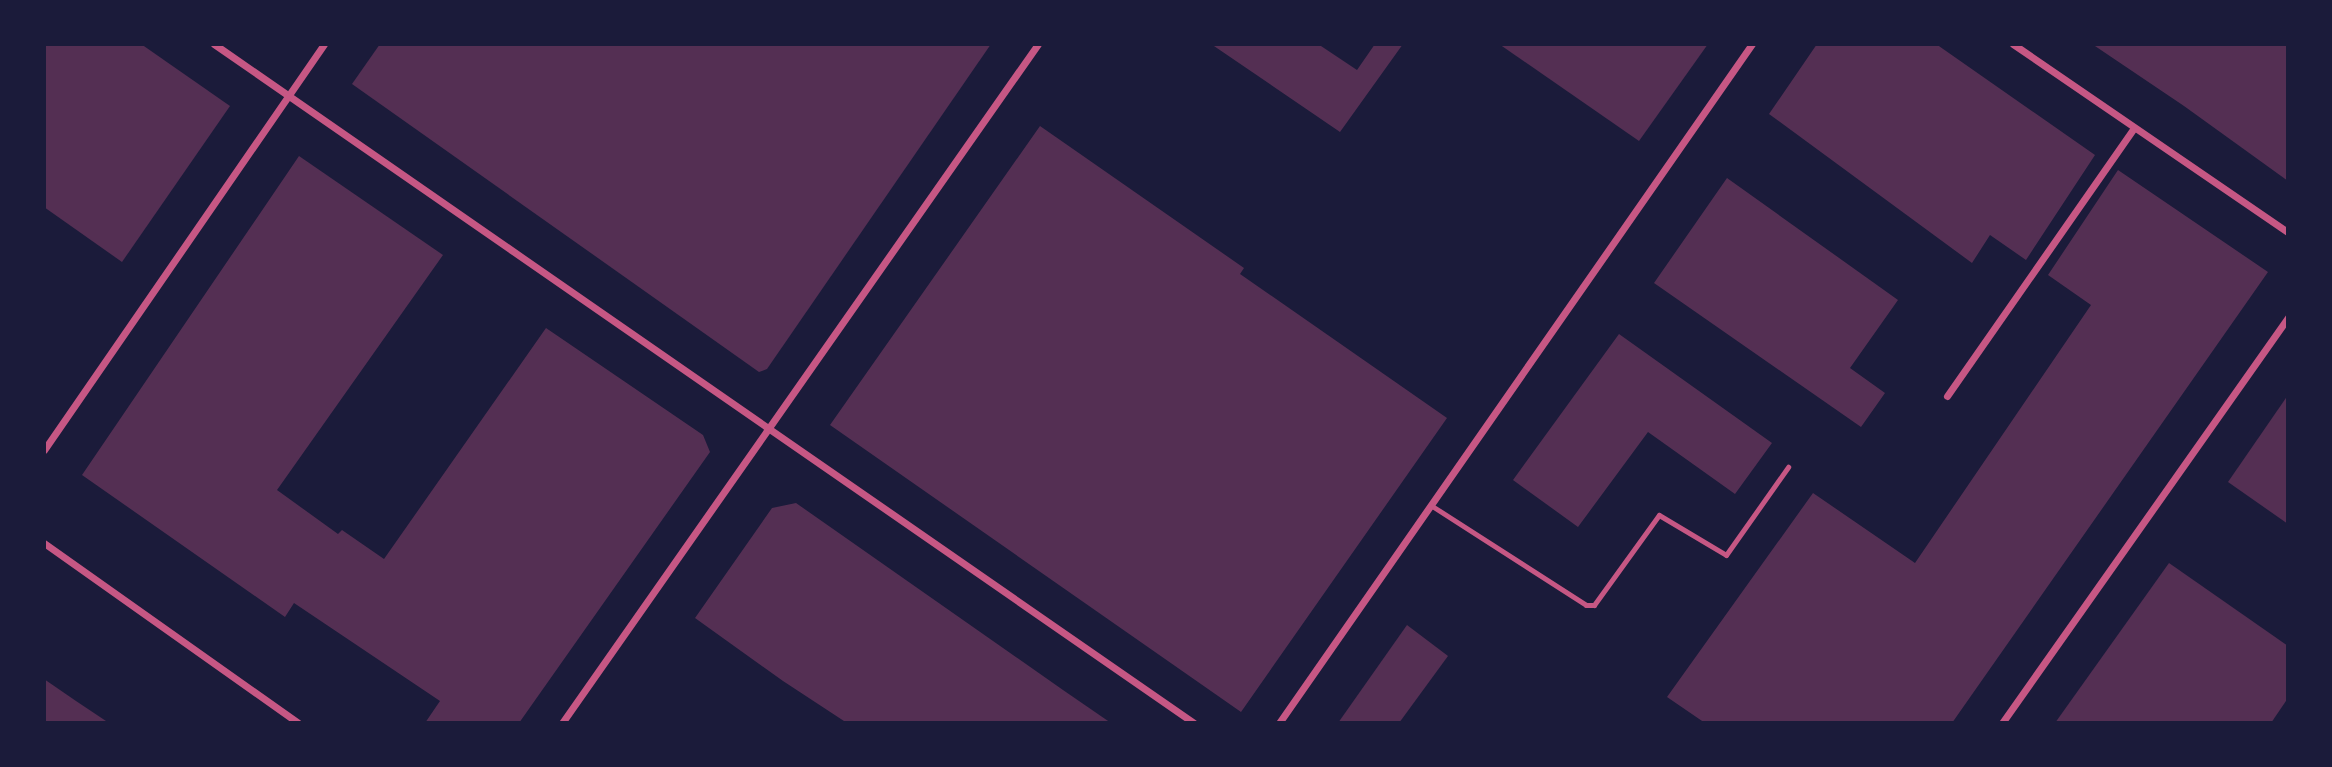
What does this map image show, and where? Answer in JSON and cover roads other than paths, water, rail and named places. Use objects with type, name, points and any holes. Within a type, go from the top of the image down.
[{"type":"street","points":[[214,44],[769,424],[1194,723]]},
{"type":"street","points":[[44,450],[324,44]]},
{"type":"street","points":[[562,723],[769,424],[1038,44]]},
{"type":"street","points":[[1279,723],[1752,44]]},
{"type":"street","points":[[2013,44],[2288,232]]},
{"type":"street","points":[[1947,396],[2134,128]]},
{"type":"street","points":[[2002,723],[2288,317]]},
{"type":"street","points":[[44,543],[299,723]]},
{"type":"lane","points":[[1432,506],[1586,605],[1594,605],[1659,515],[1726,555],[1788,467]]}]
